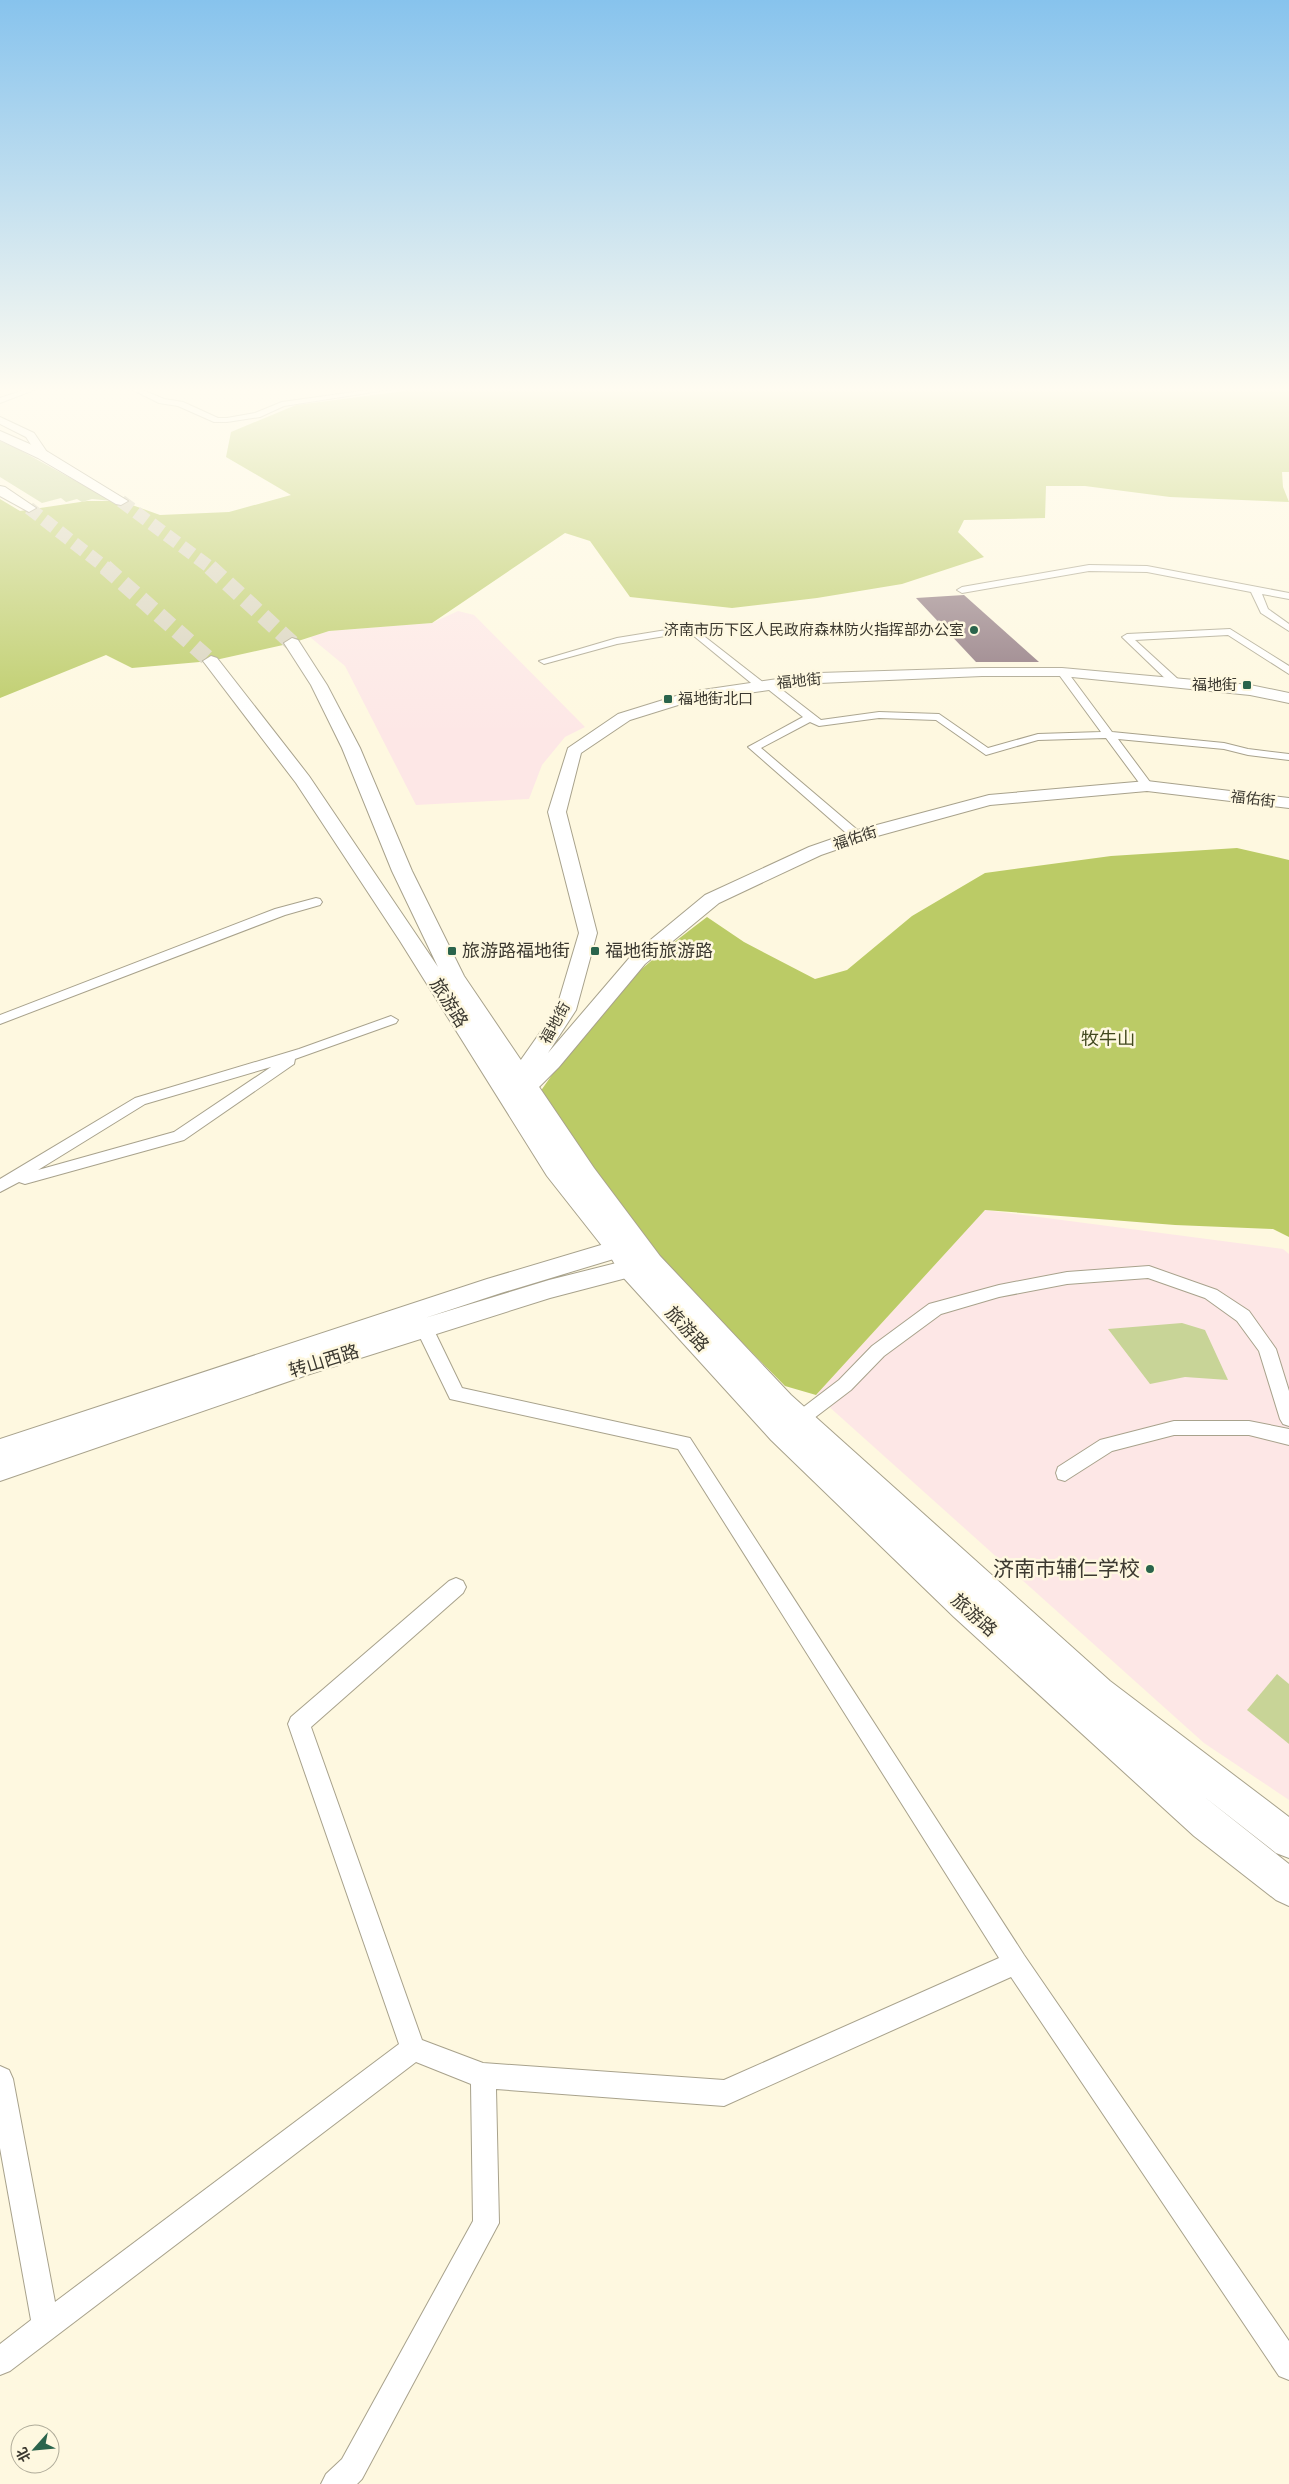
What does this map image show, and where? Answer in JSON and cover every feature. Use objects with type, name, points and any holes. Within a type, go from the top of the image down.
[{"type":"main road","points":[[22,504],[29,508]]},
{"type":"main road","name":"旅游路","points":[[292,643],[319,685],[351,748],[402,871],[432,929],[453,976],[494,1040],[519,1086],[556,1170],[634,1255],[781,1431],[965,1607],[1207,1823],[1289,1887]]},
{"type":"main road","name":"旅游路","points":[[211,661],[274,740],[411,941],[519,1086]]},
{"type":"main road","name":"旅游路","points":[[634,1255],[800,1420],[1098,1692],[1289,1840]]},
{"type":"street","points":[[962,590],[1089,568],[1156,569],[1289,596]]},
{"type":"street","points":[[1255,589],[1264,611],[1289,628]]},
{"type":"street","points":[[544,660],[608,642],[692,629],[764,685],[810,718],[819,722],[879,715],[939,717],[986,752],[1038,737],[1061,738],[1109,735],[1224,746],[1248,752],[1289,757]]},
{"type":"street","points":[[1176,683],[1127,637],[1230,632],[1289,672]]},
{"type":"street","name":"福地街","points":[[519,1086],[566,1010],[588,933],[558,812],[574,751],[624,717],[689,697],[819,678],[982,672],[1062,672],[1250,690],[1289,698]]},
{"type":"street","points":[[1062,672],[1146,786]]},
{"type":"street","points":[[810,718],[754,747],[857,836]]},
{"type":"street","name":"福佑街","points":[[519,1086],[552,1062],[638,960],[712,899],[815,851],[857,836],[989,800],[1146,786],[1289,803]]},
{"type":"street","points":[[0,1020],[280,912],[316,902]]},
{"type":"street","points":[[3,1185],[140,1101],[304,1052],[390,1020]]},
{"type":"street","points":[[3,1185],[179,1136],[304,1052]]},
{"type":"street","name":"转山西路","points":[[0,1470],[304,1366],[425,1330],[549,1289],[634,1255]]},
{"type":"street","name":"转山西路","points":[[0,1450],[487,1288],[634,1255]]},
{"type":"street","points":[[800,1420],[845,1385],[878,1351],[935,1309],[999,1291],[1067,1278],[1149,1272],[1211,1294],[1243,1316],[1267,1349],[1289,1419]]},
{"type":"street","points":[[425,1330],[456,1394],[684,1443],[1016,1963],[1289,2366]]},
{"type":"street","points":[[1065,1473],[1107,1445],[1174,1428],[1249,1428],[1289,1436]]},
{"type":"street","points":[[456,1587],[299,1724],[413,2049],[483,2076],[724,2093],[1016,1963]]},
{"type":"street","points":[[0,2361],[413,2049]]},
{"type":"street","points":[[336,2484],[352,2468],[486,2223],[483,2076]]},
{"type":"street","points":[[0,2078],[46,2326]]},
{"type":"shaded area","points":[[458,611],[474,615],[585,727],[565,737],[542,765],[529,799],[416,805],[345,666],[310,637],[329,631],[432,623]]},
{"type":"shaded area","name":"济南市辅仁学校","points":[[985,1210],[1283,1249],[1289,1254],[1289,1800],[1204,1743],[816,1395]]},
{"type":"green space","points":[[0,504],[8,504],[20,511],[67,504],[129,504],[160,515],[229,512],[258,504],[1045,504],[1045,518],[964,520],[958,532],[984,557],[902,584],[817,598],[732,608],[630,597],[590,541],[565,533],[432,623],[329,631],[292,643],[211,661],[132,668],[106,655],[0,698]]},
{"type":"green space","name":"牧牛山","points":[[1237,848],[1289,860],[1289,1237],[1273,1229],[1175,1225],[985,1210],[816,1395],[785,1386],[647,1246],[540,1092],[579,1039],[621,989],[652,960],[707,917],[744,942],[815,979],[847,970],[912,916],[985,873],[1111,856]]},
{"type":"green space","points":[[1182,1323],[1205,1330],[1228,1380],[1185,1377],[1150,1384],[1108,1329]]},
{"type":"green space","points":[[1277,1674],[1289,1684],[1289,1744],[1247,1710]]},
{"type":"building","name":"济南市历下区人民政府森林防火指挥部办公室","points":[[964,595],[1039,662],[976,662],[916,598]]},
{"type":"tunnel","points":[[125,504],[211,568]]},
{"type":"tunnel","points":[[29,508],[106,568]]},
{"type":"tunnel","points":[[105,567],[211,661]]},
{"type":"tunnel","points":[[210,567],[292,643]]},
{"type":"place","name":"济南市历下区人民政府森林防火指挥部办公室","points":[[974,630]]},
{"type":"place","name":"福地街","points":[[1247,685]]},
{"type":"place","name":"福地街北口","points":[[668,699]]},
{"type":"place","name":"旅游路福地街","points":[[452,951]]},
{"type":"place","name":"福地街旅游路","points":[[595,951]]},
{"type":"place","name":"济南市辅仁学校","points":[[1150,1569]]}]
